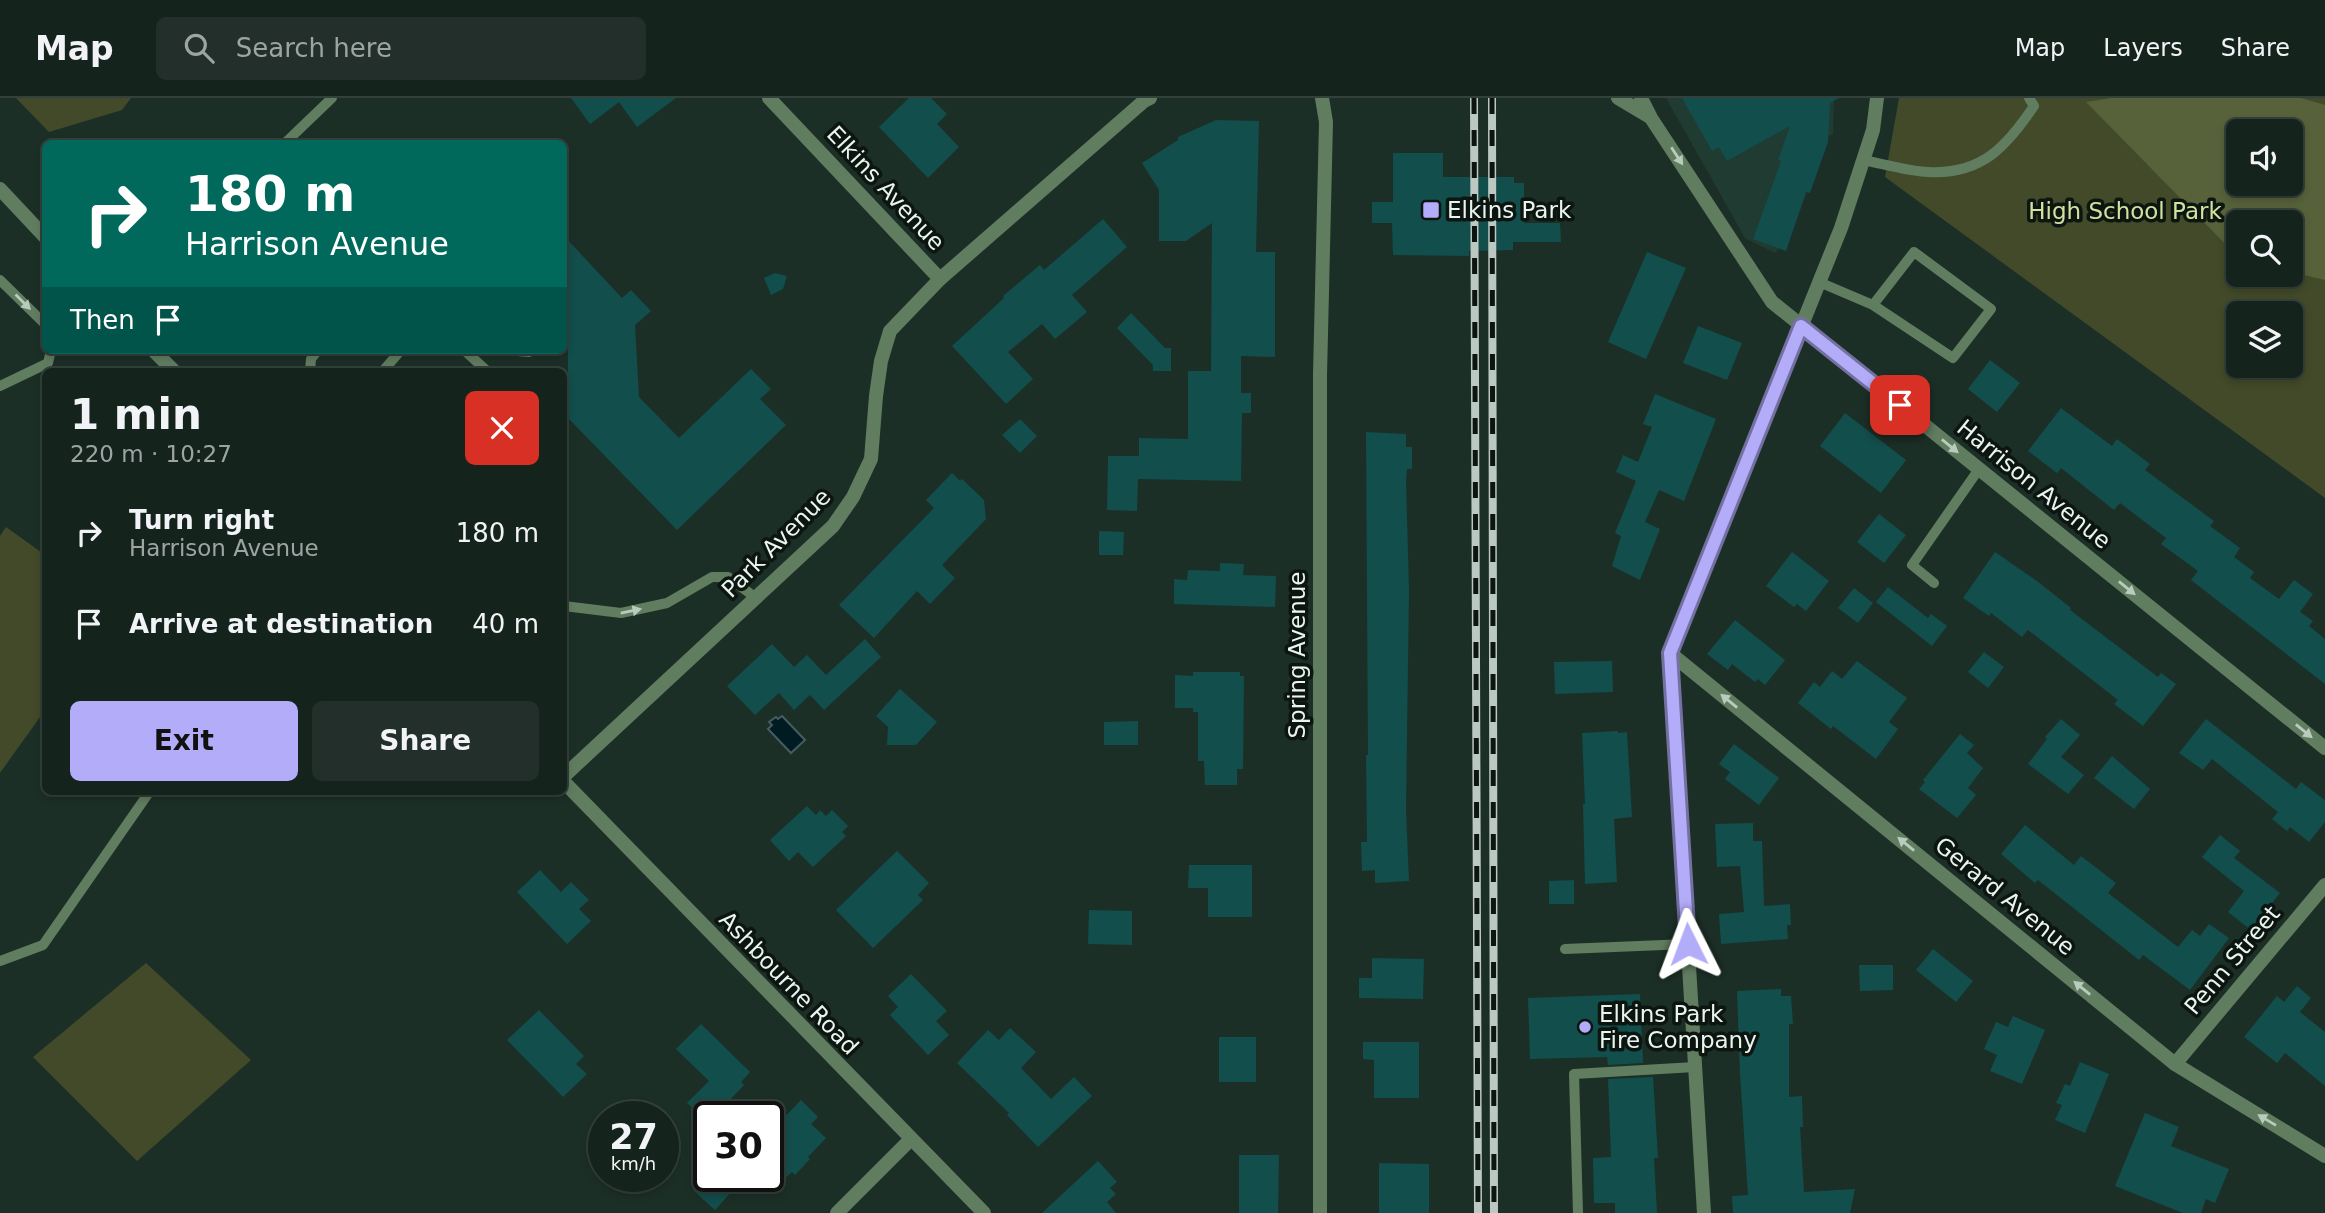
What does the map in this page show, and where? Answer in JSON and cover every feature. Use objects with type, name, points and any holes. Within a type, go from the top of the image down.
[{"type":"street","name":"Elkins Avenue","points":[[769,98],[940,279]]},
{"type":"street","name":"Park Avenue","points":[[567,773],[833,526],[853,497],[871,459],[881,361],[890,331],[940,279],[1150,98]]},
{"type":"street","name":"Spring Avenue","points":[[1320,1213],[1320,375],[1326,122],[1322,98]]},
{"type":"street","points":[[1618,98],[1651,118]]},
{"type":"street","name":"Harrison Avenue","points":[[1642,98],[1651,118],[1772,302],[2325,748]]},
{"type":"street","points":[[1704,1213],[1670,653],[1841,228],[1873,130],[1877,98]]},
{"type":"street","points":[[0,189],[42,234]]},
{"type":"street","points":[[157,354],[171,368]]},
{"type":"street","name":"Gerard Avenue","points":[[1670,653],[2175,1064],[2325,1156]]},
{"type":"street","name":"Ashbourne Road","points":[[567,785],[984,1213]]},
{"type":"street","name":"Penn Street","points":[[2175,1064],[2325,885]]},
{"type":"street","points":[[837,1213],[911,1140]]},
{"type":"lane","points":[[288,140],[332,98]]},
{"type":"lane","points":[[1863,160],[1929,173],[1964,168],[1993,156],[2014,135],[2034,106],[2029,98]]},
{"type":"lane","points":[[1819,282],[1874,305],[1953,358],[1991,309],[1914,252],[1874,305]]},
{"type":"lane","points":[[0,280],[42,321]]},
{"type":"lane","points":[[0,386],[48,363],[50,354]]},
{"type":"lane","points":[[386,368],[398,354]]},
{"type":"lane","points":[[468,354],[481,368]]},
{"type":"lane","points":[[1934,583],[1913,565],[1979,469]]},
{"type":"lane","points":[[567,606],[621,613],[667,603],[712,577],[728,577],[755,598]]},
{"type":"lane","points":[[0,961],[43,945],[147,795]]},
{"type":"lane","points":[[1565,949],[1688,944]]},
{"type":"lane","points":[[1578,1213],[1574,1074],[1695,1067]]},
{"type":"shaded area","points":[[1666,98],[1834,98],[1833,134],[1826,137],[1794,228],[1775,253],[1745,238]]},
{"type":"green space","points":[[16,98],[131,98],[122,110],[49,132]]},
{"type":"green space","name":"High School Park","points":[[1899,98],[2325,98],[2325,498],[1885,177]]},
{"type":"green space","points":[[2111,98],[2301,98],[2325,105],[2325,280],[2303,275],[2303,210],[2226,210],[2226,245],[2086,102]]},
{"type":"green space","points":[[6,527],[42,553],[42,714],[0,773],[0,536]]},
{"type":"green space","points":[[146,963],[251,1060],[137,1161],[33,1057]]},
{"type":"water","points":[[782,716],[805,740],[791,753],[768,729],[772,725],[769,722]]},
{"type":"building","points":[[571,98],[676,98],[637,127],[619,102],[590,124]]},
{"type":"building","points":[[909,98],[931,98],[947,114],[937,124],[959,147],[928,178],[879,127]]},
{"type":"building","points":[[1682,98],[1839,98],[1830,103],[1828,142],[1810,193],[1806,192],[1786,251],[1753,239],[1781,161],[1778,160],[1790,126],[1727,161],[1719,147],[1712,151]]},
{"type":"building","points":[[1216,120],[1259,121],[1256,252],[1275,252],[1275,357],[1241,356],[1241,393],[1251,393],[1251,413],[1242,413],[1241,481],[1138,479],[1137,511],[1107,510],[1108,456],[1139,456],[1139,438],[1188,439],[1188,371],[1211,371],[1212,223],[1186,241],[1159,241],[1159,190],[1142,163],[1178,140],[1178,137]]},
{"type":"building","points":[[1393,153],[1443,153],[1443,177],[1514,177],[1514,183],[1524,183],[1524,223],[1560,223],[1561,242],[1513,242],[1513,250],[1469,251],[1469,256],[1393,255],[1392,223],[1372,223],[1372,202],[1393,202]]},
{"type":"building","points":[[1103,219],[1127,247],[1072,295],[1087,312],[1055,339],[1042,324],[1008,352],[1033,379],[1006,404],[952,346],[1004,298],[1003,296],[1040,265],[1044,270]]},
{"type":"building","points":[[567,239],[622,298],[631,290],[651,311],[635,325],[639,397],[679,438],[751,369],[771,389],[760,399],[786,425],[677,530],[568,418]]},
{"type":"building","points":[[1647,252],[1686,268],[1646,359],[1608,342]]},
{"type":"building","points":[[775,273],[787,276],[783,289],[771,295],[764,278]]},
{"type":"building","points":[[1131,313],[1165,348],[1171,348],[1171,371],[1153,371],[1153,365],[1117,328]]},
{"type":"building","points":[[1698,326],[1742,343],[1727,380],[1683,363]]},
{"type":"building","points":[[1990,360],[2020,383],[1997,412],[1968,389]]},
{"type":"building","points":[[1655,394],[1716,419],[1684,501],[1659,490],[1645,522],[1660,529],[1640,580],[1612,566],[1621,536],[1615,533],[1636,481],[1616,472],[1623,455],[1638,462],[1652,427],[1643,424]]},
{"type":"building","points":[[2061,408],[2112,446],[2117,439],[2150,464],[2145,470],[2214,521],[2210,526],[2240,548],[2234,557],[2254,572],[2250,578],[2279,599],[2294,580],[2313,594],[2300,612],[2313,621],[2309,626],[2325,639],[2325,684],[2191,580],[2198,571],[2161,544],[2166,538],[2120,503],[2114,510],[2061,468],[2057,473],[2028,451]]},
{"type":"building","points":[[1845,413],[1906,460],[1881,493],[1820,446]]},
{"type":"building","points":[[1020,419],[1037,436],[1020,453],[1002,435]]},
{"type":"building","points":[[1366,432],[1406,434],[1406,447],[1412,447],[1412,469],[1407,469],[1406,480],[1409,590],[1406,810],[1409,881],[1375,883],[1375,870],[1362,871],[1361,842],[1367,842]]},
{"type":"building","points":[[952,473],[984,500],[986,519],[942,565],[955,578],[930,604],[917,591],[874,638],[839,605],[934,508],[926,500]]},
{"type":"building","points":[[1879,514],[1906,535],[1884,563],[1857,542]]},
{"type":"building","points":[[1099,531],[1124,532],[1123,555],[1099,555]]},
{"type":"building","points":[[1792,552],[1829,581],[1806,611],[1797,604],[1794,607],[1766,586]]},
{"type":"building","points":[[1995,552],[2037,581],[2071,608],[2070,610],[2158,677],[2161,673],[2176,684],[2143,726],[2114,704],[2118,700],[2028,630],[2022,637],[1991,613],[1989,616],[1963,598]]},
{"type":"building","points":[[1220,563],[1244,564],[1243,575],[1276,576],[1275,607],[1174,604],[1174,579],[1187,580],[1188,570],[1220,571]]},
{"type":"building","points":[[1888,587],[1928,618],[1931,614],[1947,626],[1932,646],[1876,602]]},
{"type":"building","points":[[1854,588],[1873,603],[1858,623],[1838,608]]},
{"type":"building","points":[[1735,620],[1785,660],[1765,685],[1758,679],[1755,682],[1732,664],[1728,670],[1707,654]]},
{"type":"building","points":[[865,639],[881,657],[824,710],[810,695],[794,710],[779,693],[755,715],[727,686],[772,644],[794,667],[807,655],[826,675]]},
{"type":"building","points":[[1984,652],[2004,667],[1988,688],[1968,672]]},
{"type":"building","points":[[1612,661],[1613,692],[1555,694],[1554,662]]},
{"type":"building","points":[[1857,661],[1907,698],[1889,722],[1898,729],[1876,759],[1798,703],[1814,682],[1820,687],[1832,671],[1842,679]]},
{"type":"building","points":[[1193,672],[1240,672],[1240,676],[1244,676],[1243,769],[1237,769],[1237,785],[1205,785],[1204,761],[1198,761],[1198,712],[1193,712],[1193,708],[1175,708],[1175,675],[1193,676]]},
{"type":"building","points":[[900,689],[937,722],[916,745],[887,745],[888,727],[876,716]]},
{"type":"building","points":[[2061,719],[2080,735],[2061,757],[2084,775],[2068,794],[2028,764],[2047,739],[2045,737]]},
{"type":"building","points":[[2206,719],[2296,789],[2301,782],[2325,800],[2325,822],[2309,842],[2290,827],[2287,831],[2272,819],[2278,812],[2212,759],[2203,770],[2179,753]]},
{"type":"building","points":[[1138,721],[1138,745],[1104,745],[1104,722]]},
{"type":"building","points":[[1627,732],[1632,817],[1614,819],[1617,882],[1585,884],[1582,733]]},
{"type":"building","points":[[1960,734],[1974,745],[1967,753],[1983,768],[1968,788],[1976,795],[1957,818],[1919,789],[1925,782],[1923,780]]},
{"type":"building","points":[[1734,744],[1779,778],[1759,805],[1725,779],[1730,772],[1719,764]]},
{"type":"building","points":[[2112,756],[2150,789],[2134,809],[2094,778]]},
{"type":"building","points":[[807,806],[816,815],[820,810],[826,816],[832,810],[848,826],[842,832],[846,836],[813,867],[798,852],[789,861],[770,840]]},
{"type":"building","points":[[1753,823],[1753,841],[1762,841],[1764,906],[1790,904],[1791,925],[1787,925],[1788,939],[1721,944],[1719,914],[1744,912],[1740,866],[1717,867],[1715,824]]},
{"type":"building","points":[[2025,825],[2074,865],[2081,856],[2116,883],[2108,893],[2178,947],[2192,930],[2200,936],[2209,924],[2229,938],[2190,990],[2143,955],[2139,960],[2038,880],[2035,883],[2001,854]]},
{"type":"building","points":[[2220,835],[2240,851],[2234,858],[2280,893],[2251,930],[2228,912],[2244,891],[2202,857]]},
{"type":"building","points":[[897,851],[929,883],[918,895],[923,900],[873,948],[836,910]]},
{"type":"building","points":[[1189,865],[1252,865],[1252,917],[1208,917],[1208,888],[1188,888]]},
{"type":"building","points":[[540,870],[561,892],[571,882],[589,900],[579,909],[591,921],[567,944],[517,892]]},
{"type":"building","points":[[1574,880],[1574,904],[1549,904],[1549,881]]},
{"type":"building","points":[[1089,910],[1132,911],[1132,945],[1088,944]]},
{"type":"building","points":[[1933,949],[1973,981],[1956,1002],[1916,970]]},
{"type":"building","points":[[1372,958],[1424,959],[1423,999],[1359,998],[1359,978],[1372,978]]},
{"type":"building","points":[[1859,965],[1893,965],[1893,990],[1860,991]]},
{"type":"building","points":[[911,974],[947,1011],[936,1021],[949,1035],[928,1055],[890,1015],[898,1007],[888,996]]},
{"type":"building","points":[[2297,986],[2311,998],[2300,1012],[2325,1032],[2325,1086],[2285,1053],[2277,1063],[2244,1037],[2277,996],[2284,1002]]},
{"type":"building","points":[[1781,989],[1781,996],[1791,996],[1793,1024],[1789,1024],[1789,1097],[1802,1096],[1803,1127],[1800,1127],[1804,1192],[1855,1189],[1850,1213],[1733,1213],[1732,1196],[1748,1195],[1737,991]]},
{"type":"building","name":"Elkins Park Fire Company","points":[[1640,994],[1643,1063],[1608,1065],[1607,1057],[1530,1059],[1528,998]]},
{"type":"building","points":[[539,1010],[584,1056],[576,1064],[587,1074],[563,1097],[507,1040]]},
{"type":"building","points":[[2013,1016],[2045,1030],[2022,1084],[1990,1071],[1997,1055],[1984,1049],[1996,1022],[2008,1027]]},
{"type":"building","points":[[701,1024],[750,1072],[741,1082],[744,1085],[729,1101],[693,1101],[693,1109],[687,1103],[709,1081],[676,1049]]},
{"type":"building","points":[[1010,1028],[1036,1052],[1021,1068],[1051,1099],[1074,1077],[1092,1096],[1038,1147],[1007,1115],[1009,1113],[957,1063],[988,1030],[999,1040]]},
{"type":"building","points":[[1219,1037],[1256,1037],[1256,1082],[1219,1082]]},
{"type":"building","points":[[1363,1042],[1419,1042],[1419,1098],[1374,1098],[1374,1060],[1363,1059]]},
{"type":"building","points":[[2080,1062],[2109,1074],[2085,1133],[2055,1120],[2062,1105],[2056,1103],[2065,1084],[2070,1086]]},
{"type":"building","points":[[1653,1077],[1658,1158],[1654,1158],[1657,1213],[1615,1213],[1615,1203],[1594,1203],[1593,1158],[1611,1157],[1608,1079]]},
{"type":"building","points":[[801,1100],[818,1117],[811,1124],[826,1138],[795,1175],[792,1172],[784,1179],[784,1118]]},
{"type":"building","points":[[2145,1113],[2179,1127],[2171,1146],[2229,1169],[2215,1203],[2206,1199],[2201,1213],[2183,1213],[2115,1186]]},
{"type":"building","points":[[1239,1155],[1279,1155],[1278,1213],[1239,1213]]},
{"type":"building","points":[[1098,1161],[1117,1182],[1110,1188],[1116,1194],[1107,1202],[1116,1213],[1042,1213]]},
{"type":"building","points":[[1379,1163],[1429,1164],[1429,1213],[1379,1213]]},
{"type":"building","points":[[695,1192],[731,1192],[715,1210]]},
{"type":"railway","points":[[1474,98],[1478,1213]]},
{"type":"railway","points":[[1492,98],[1494,1213]]},
{"type":"place","name":"Elkins Park","points":[[1431,210]]},
{"type":"place","name":"Elkins Park Fire Company","points":[[1585,1027]]},
{"type":"route","points":[[1688,944],[1670,653],[1801,326],[1900,405]]}]
